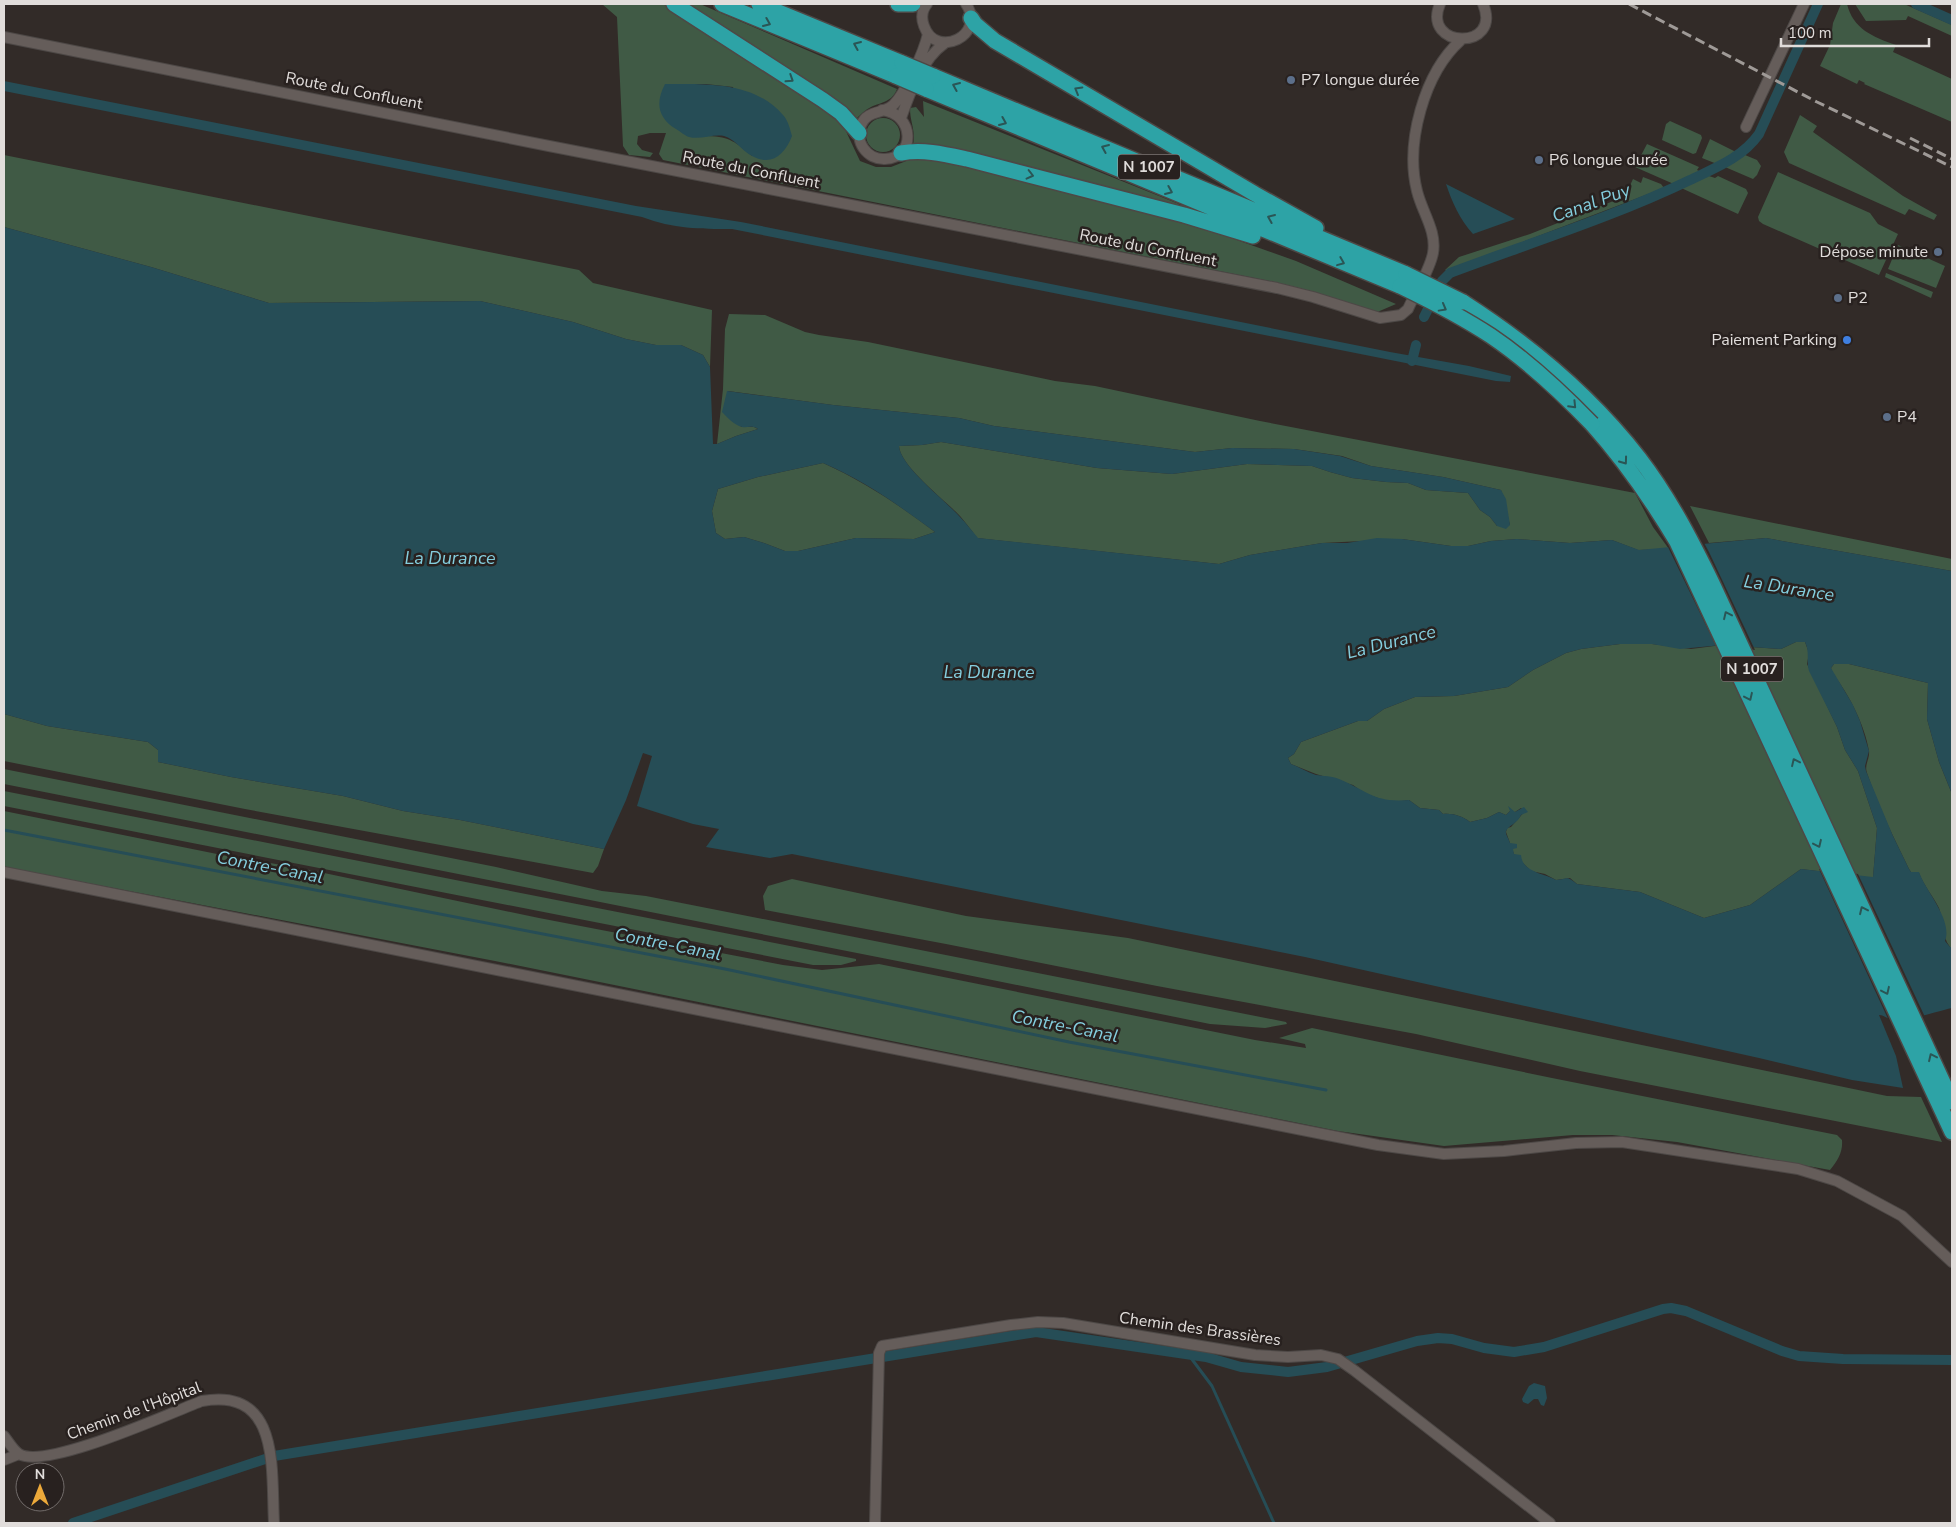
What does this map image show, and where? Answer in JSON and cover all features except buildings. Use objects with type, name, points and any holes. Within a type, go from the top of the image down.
[{"type":"highway","points":[[674,4],[823,100],[841,114],[859,133]]},
{"type":"highway","name":"N 1007","points":[[722,4],[899,70]]},
{"type":"highway","name":"N 1007","points":[[759,4],[899,70],[1296,244],[1463,302],[1535,353],[1575,387],[1609,422],[1640,459],[1691,539],[1952,1102]]},
{"type":"highway","points":[[898,4],[913,4]]},
{"type":"highway","points":[[968,8],[995,41],[1365,257]]},
{"type":"highway","name":"N 1007","points":[[929,83],[1365,257],[1492,337],[1566,397],[1616,450],[1678,542],[1952,1132]]},
{"type":"highway","points":[[900,153],[914,150],[967,159],[1184,215],[1253,236],[1296,244]]},
{"type":"street","points":[[927,4],[922,14],[922,21],[928,34],[945,43]]},
{"type":"street","points":[[1428,4],[1437,15],[1441,28],[1444,40],[1443,59]]},
{"type":"street","points":[[1437,15],[1440,4]]},
{"type":"street","points":[[1443,59],[1461,40],[1474,36],[1484,27],[1486,14],[1484,4]]},
{"type":"street","points":[[1746,127],[1804,4]]},
{"type":"street","points":[[902,118],[926,63],[932,54],[945,43],[960,38],[970,26],[968,8]]},
{"type":"street","points":[[1441,28],[1446,34],[1461,40]]},
{"type":"street","points":[[882,110],[902,118],[906,124],[908,139],[900,153],[894,157],[877,159],[869,155],[863,149],[860,142],[859,133],[864,120],[869,115],[892,106],[902,93],[925,49],[928,34]]},
{"type":"street","name":"Route du Confluent","points":[[4,37],[549,146],[1277,288],[1380,318],[1400,315],[1408,309],[1433,253],[1432,233],[1417,194],[1413,149],[1420,110],[1443,59]]},
{"type":"street","points":[[4,872],[1378,1145],[1444,1154],[1504,1152],[1576,1143],[1622,1142],[1798,1169],[1837,1181],[1902,1216],[1952,1262]]},
{"type":"street","name":"Chemin des Brassières","points":[[875,1523],[880,1353],[1011,1324],[1038,1322],[1063,1323],[1255,1355],[1288,1357],[1322,1355],[1342,1362],[1550,1523]]},
{"type":"street","name":"Chemin de l'Hôpital","points":[[19,1454],[32,1456],[49,1455],[92,1444],[202,1400],[219,1398],[244,1404],[262,1423],[270,1457],[274,1523]]},
{"type":"street","points":[[4,1436],[19,1454],[4,1460]]},
{"type":"green space","points":[[602,4],[663,4],[762,68],[830,115],[843,125],[860,161],[876,167],[891,167],[914,158],[929,158],[1098,199],[1209,230],[1296,261],[1396,304],[1375,313],[1279,283],[663,160],[659,154],[666,133],[650,133],[638,136],[637,144],[642,150],[653,153],[650,157],[629,155],[623,146],[617,17]],"holes":[[[665,84],[706,84],[733,87],[752,156],[732,141],[708,136]]]},
{"type":"green space","points":[[682,4],[700,4],[897,89],[892,97],[869,108],[855,120]]},
{"type":"green space","points":[[1841,4],[1847,4],[1854,20],[1865,31],[1879,39],[1896,45],[1893,52],[1952,79],[1952,122],[1864,84],[1859,80],[1857,84],[1820,66],[1830,45],[1833,23]]},
{"type":"green space","points":[[1855,4],[1904,4],[1952,25],[1952,36],[1908,16],[1906,20],[1866,21]]},
{"type":"green space","points":[[923,101],[1179,204],[1177,207],[913,146],[914,135],[910,108],[916,107],[924,117]]},
{"type":"green space","points":[[1800,115],[1817,126],[1813,132],[1903,196],[1937,215],[1934,220],[1909,209],[1905,215],[1789,163],[1784,152]]},
{"type":"green space","points":[[883,118],[895,123],[900,135],[895,147],[883,152],[871,147],[866,135],[871,123]]},
{"type":"green space","points":[[1670,121],[1701,135],[1702,138],[1696,153],[1693,154],[1662,140],[1666,124]]},
{"type":"green space","points":[[1710,139],[1738,153],[1717,164],[1702,158]]},
{"type":"green space","points":[[1647,144],[1699,167],[1697,170],[1703,173],[1676,185],[1635,167]]},
{"type":"green space","points":[[4,155],[579,270],[593,283],[712,310],[710,367],[703,355],[681,345],[656,345],[626,339],[573,322],[480,301],[269,303],[151,267],[4,227]]},
{"type":"green space","points":[[1745,155],[1757,160],[1761,166],[1753,179],[1725,167]]},
{"type":"green space","points":[[1778,172],[1870,213],[1878,224],[1898,234],[1879,275],[1759,221],[1758,217]]},
{"type":"green space","points":[[1706,175],[1715,178],[1718,176],[1746,189],[1748,193],[1738,214],[1679,187]]},
{"type":"green space","points":[[1643,177],[1661,184],[1664,188],[1447,271],[1445,270],[1459,257],[1530,234],[1621,198],[1626,194],[1633,179],[1641,183]]},
{"type":"green space","points":[[1898,245],[1945,266],[1936,288],[1888,269]]},
{"type":"green space","points":[[1886,273],[1933,292],[1931,298],[1885,277]]},
{"type":"green space","points":[[729,314],[765,315],[805,332],[819,335],[868,342],[1055,381],[1095,386],[1260,421],[1635,493],[1653,527],[1669,549],[1638,550],[1612,540],[1570,543],[1517,539],[1491,541],[1468,546],[1451,546],[1402,539],[1322,543],[1250,555],[1219,564],[977,538],[960,516],[915,473],[901,454],[899,446],[941,442],[1097,468],[1172,474],[1247,464],[1312,466],[1352,478],[1408,483],[1426,490],[1468,493],[1480,510],[1490,517],[1497,526],[1510,525],[1501,490],[1443,477],[1371,466],[1342,456],[1294,449],[1232,448],[1195,452],[994,426],[959,418],[833,405],[728,391],[741,427],[754,427],[758,429],[717,444],[723,389],[725,329]]},
{"type":"green space","points":[[823,463],[881,494],[935,532],[914,539],[856,538],[798,551],[785,551],[744,537],[725,539],[716,533],[712,511],[718,489],[758,477]]},
{"type":"green space","points":[[1690,506],[1952,559],[1952,571],[1766,538],[1709,543]]},
{"type":"green space","points":[[1796,642],[1805,642],[1809,653],[1807,664],[1837,727],[1845,750],[1858,771],[1877,828],[1873,878],[1801,869],[1750,905],[1704,918],[1640,892],[1577,884],[1570,878],[1556,880],[1545,874],[1531,871],[1514,854],[1506,832],[1507,828],[1511,827],[1525,811],[1521,808],[1515,812],[1510,811],[1506,815],[1499,812],[1487,818],[1470,822],[1457,815],[1443,814],[1439,810],[1420,808],[1409,800],[1386,801],[1364,793],[1353,785],[1291,764],[1288,758],[1294,754],[1301,742],[1358,721],[1367,721],[1384,709],[1415,697],[1454,696],[1508,687],[1533,670],[1566,653],[1581,649],[1620,644],[1652,644],[1691,649],[1722,645],[1781,649]]},
{"type":"green space","points":[[1834,664],[1849,664],[1928,683],[1927,719],[1939,762],[1952,794],[1952,947],[1950,947],[1945,938],[1939,908],[1919,873],[1911,872],[1909,869],[1886,822],[1866,770],[1869,751],[1864,731],[1850,701],[1833,674],[1831,668]]},
{"type":"green space","points":[[4,714],[47,726],[148,742],[158,750],[158,762],[231,777],[343,796],[403,811],[460,820],[604,849],[598,866],[593,873],[245,809],[4,761]]},
{"type":"green space","points":[[4,769],[496,867],[602,891],[646,896],[1286,1022],[1287,1024],[1265,1028],[1210,1024],[4,784]]},
{"type":"green space","points":[[4,791],[856,959],[856,961],[841,965],[813,965],[4,806]]},
{"type":"green space","points":[[4,811],[783,965],[822,970],[879,964],[1255,1040],[1306,1048],[1305,1044],[1279,1038],[1312,1028],[1837,1135],[1842,1140],[1842,1148],[1838,1159],[1830,1170],[1677,1142],[1612,1135],[1573,1135],[1444,1146],[1338,1131],[495,961],[4,867]]},
{"type":"green space","points":[[792,879],[966,916],[1128,938],[1887,1096],[1921,1097],[1942,1142],[1580,1071],[1416,1034],[765,910],[763,896],[768,886]]},
{"type":"water","points":[[4,81],[636,206],[741,222],[1390,352],[1469,366],[1511,376],[1510,382],[1496,381],[732,229],[697,228],[665,224],[642,217],[4,91]]},
{"type":"water","points":[[665,84],[713,85],[744,90],[771,104],[785,117],[792,136],[782,153],[777,157],[766,160],[752,156],[724,136],[693,138],[687,136],[670,125],[662,115],[659,104]]},
{"type":"water","points":[[1446,184],[1515,219],[1473,234],[1464,223]]},
{"type":"water","name":"La Durance","points":[[4,227],[151,267],[269,303],[480,301],[573,322],[626,339],[656,345],[681,345],[703,355],[710,367],[713,444],[758,429],[739,426],[722,412],[727,391],[833,405],[959,418],[994,426],[1195,452],[1232,448],[1294,449],[1340,456],[1371,466],[1443,477],[1501,490],[1506,499],[1510,525],[1506,529],[1497,526],[1490,517],[1480,510],[1468,493],[1426,490],[1408,483],[1352,478],[1312,466],[1247,464],[1172,474],[1097,468],[941,442],[899,446],[901,454],[915,473],[953,510],[978,538],[1219,564],[1250,555],[1322,543],[1347,543],[1377,538],[1402,539],[1451,546],[1468,546],[1491,541],[1517,539],[1570,543],[1612,540],[1639,550],[1766,538],[1952,571],[1952,794],[1939,762],[1927,719],[1928,683],[1849,664],[1834,664],[1831,668],[1853,705],[1860,721],[1869,751],[1865,766],[1866,771],[1893,836],[1909,869],[1911,872],[1919,872],[1942,915],[1945,924],[1945,941],[1952,947],[1952,1008],[1899,1020],[1891,1020],[1879,1015],[1896,1056],[1903,1088],[1852,1080],[1305,957],[792,854],[770,858],[706,847],[719,829],[693,824],[637,806],[652,756],[643,753],[626,800],[604,849],[460,820],[403,811],[343,796],[231,777],[158,762],[158,750],[148,742],[47,726],[4,714]],"holes":[[[823,463],[867,486],[935,532],[914,539],[856,538],[798,551],[785,551],[744,537],[725,539],[716,533],[712,511],[718,489],[758,477]],[[1796,642],[1805,642],[1809,671],[1837,727],[1845,750],[1858,771],[1877,828],[1873,877],[1801,869],[1750,905],[1704,918],[1640,892],[1577,884],[1567,878],[1556,880],[1529,869],[1522,861],[1521,855],[1514,854],[1513,849],[1517,848],[1517,844],[1510,843],[1506,832],[1521,815],[1528,812],[1524,807],[1515,812],[1508,806],[1510,811],[1506,815],[1499,812],[1487,818],[1470,822],[1457,815],[1443,814],[1439,810],[1420,808],[1409,800],[1379,798],[1336,778],[1309,772],[1291,764],[1288,758],[1294,754],[1301,742],[1358,721],[1367,721],[1384,709],[1415,697],[1454,696],[1508,687],[1533,670],[1566,653],[1581,649],[1620,644],[1652,644],[1680,649],[1722,645],[1781,649]]]},
{"type":"water","points":[[1534,1383],[1545,1386],[1547,1398],[1544,1406],[1541,1405],[1538,1399],[1534,1399],[1528,1404],[1523,1402],[1522,1399],[1529,1386]]},
{"type":"pier","points":[[1703,541],[1755,650],[1717,648],[1667,545]]},
{"type":"pier","points":[[1819,869],[1858,874],[1925,1017],[1907,1022],[1892,1023],[1889,1021]]},
{"type":"waterway","name":"Canal Puy","points":[[1424,317],[1442,281],[1450,273],[1631,206],[1718,166],[1745,150],[1759,134],[1818,4]]},
{"type":"waterway","name":"Canal Puy","points":[[1916,4],[1952,20]]},
{"type":"waterway","name":"Canal Puy","points":[[1412,361],[1416,345]]},
{"type":"waterway","name":"Contre-Canal","points":[[4,830],[725,969],[1069,1042],[1326,1090]]},
{"type":"waterway","points":[[73,1523],[274,1456],[1036,1332],[1206,1357],[1241,1367],[1288,1372],[1327,1367],[1417,1341],[1438,1338],[1452,1339],[1484,1348],[1514,1352],[1544,1347],[1671,1308],[1686,1311],[1782,1351],[1799,1356],[1843,1359],[1952,1360]]},
{"type":"waterway","points":[[1188,1354],[1212,1386],[1274,1523]]},
{"type":"railway","points":[[1629,4],[1817,102],[1952,167]]},
{"type":"railway","points":[[1910,138],[1952,159]]},
{"type":"place","name":"P7 longue durée","points":[[1291,80]]},
{"type":"place","name":"P6 longue durée","points":[[1539,160]]},
{"type":"place","name":"Dépose minute","points":[[1938,252]]},
{"type":"place","name":"P2","points":[[1838,298]]},
{"type":"place","name":"Paiement Parking","points":[[1847,340]]},
{"type":"place","name":"P4","points":[[1887,417]]}]
